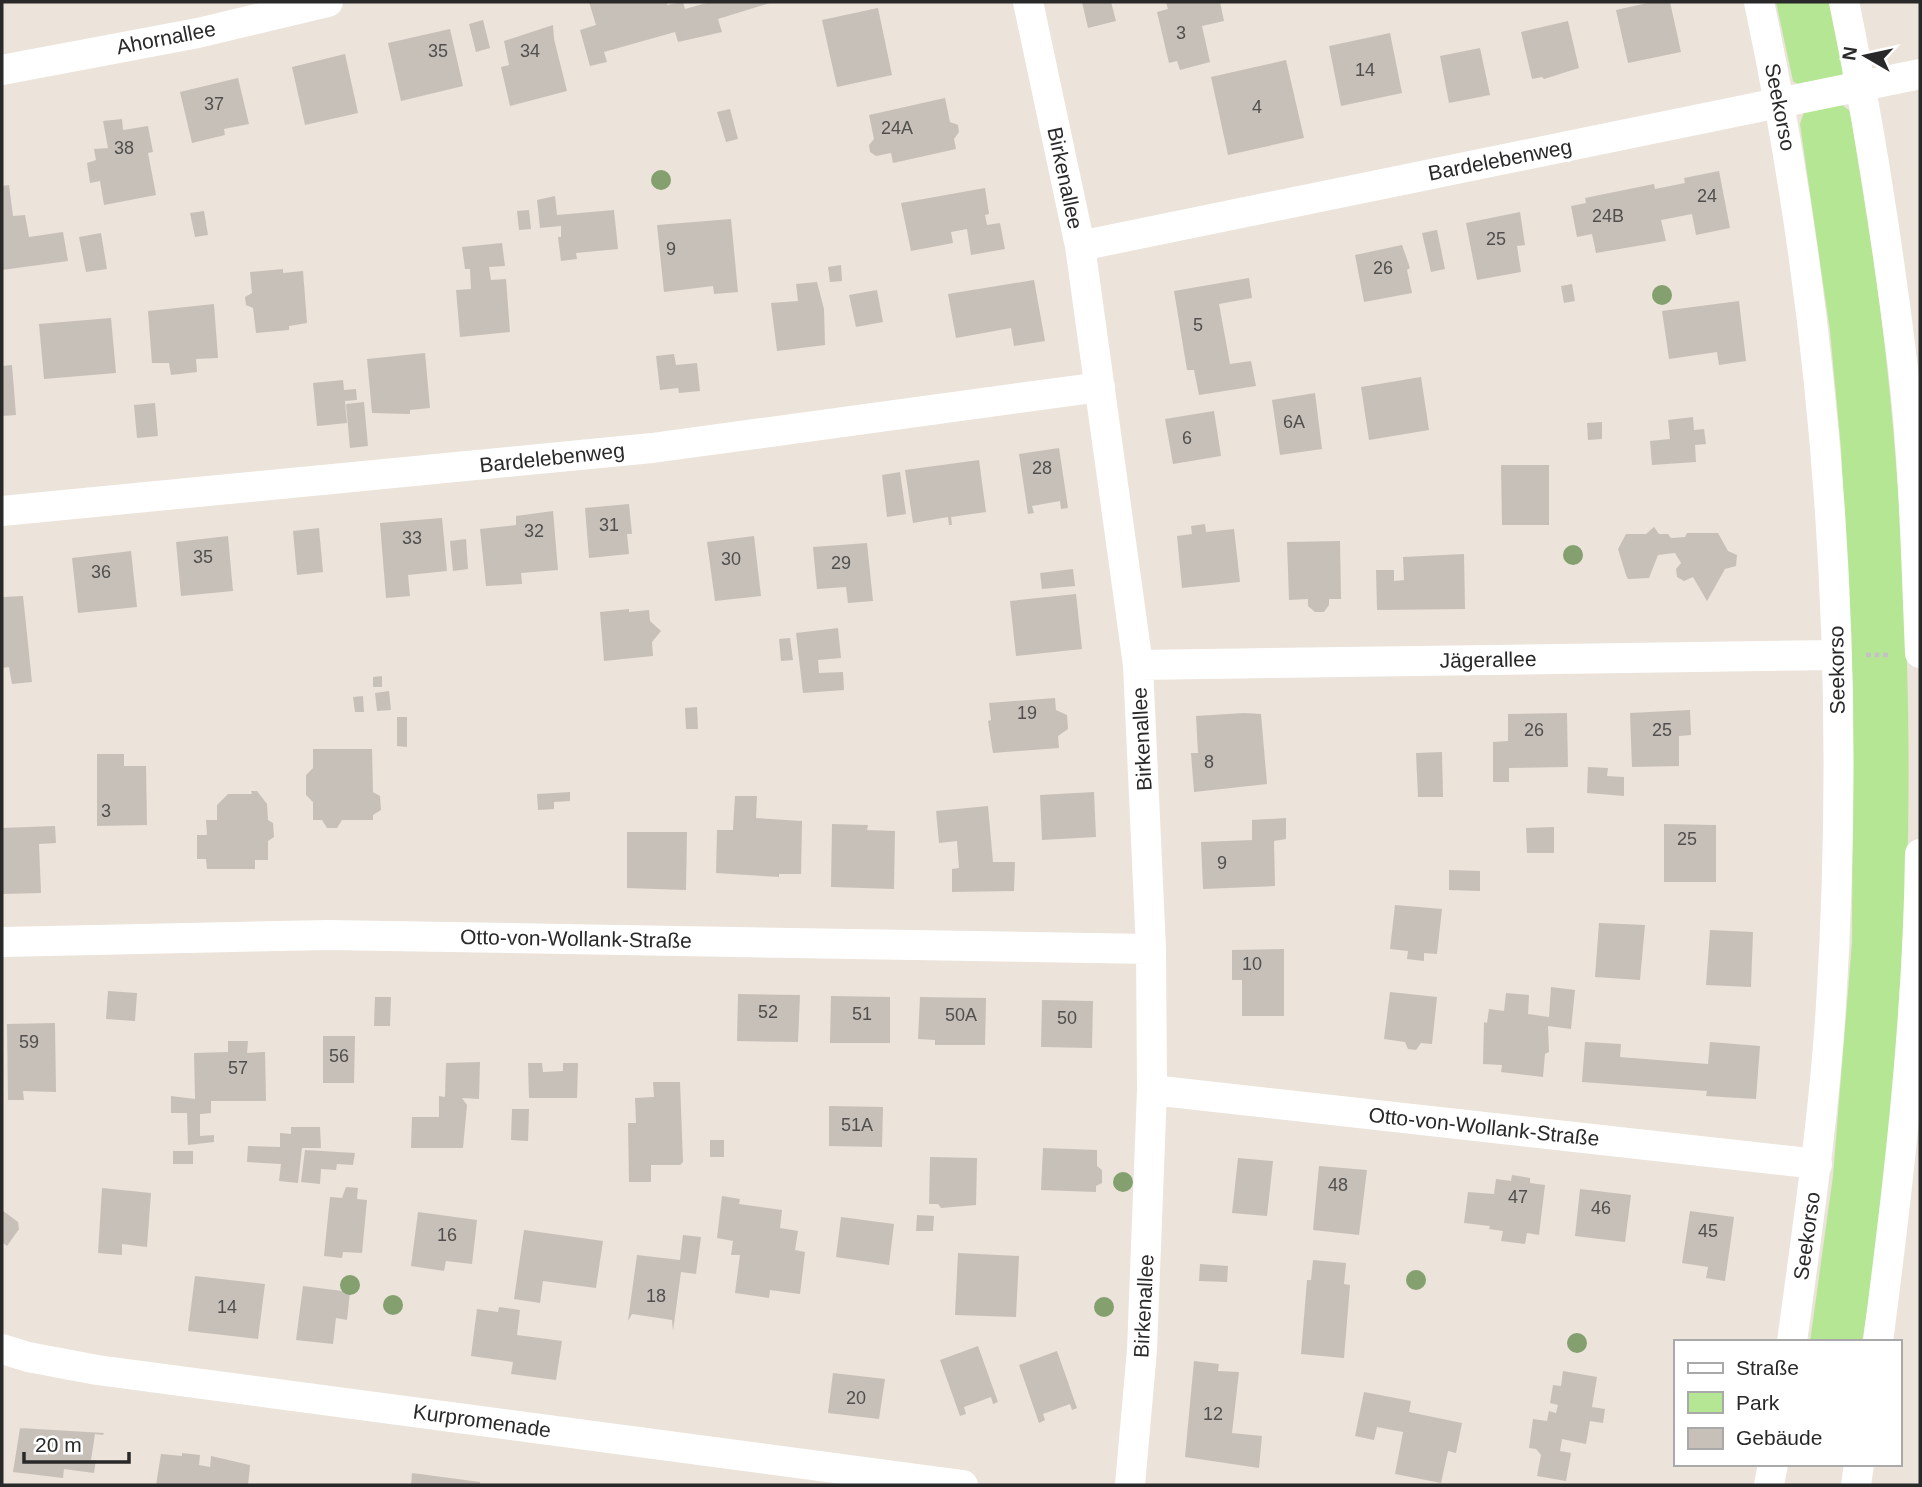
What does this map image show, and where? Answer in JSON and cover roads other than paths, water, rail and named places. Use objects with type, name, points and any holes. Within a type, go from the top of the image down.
[{"type":"street","name":"Ahornallee","points":[[2,70],[198,33],[328,2]]},
{"type":"street","name":"Birkenallee","points":[[1028,2],[1080,246],[1138,665],[1151,949],[1152,1090],[1142,1350],[1130,1485]]},
{"type":"street","name":"Seekorso","points":[[1759,2],[1781,104],[1818,358],[1831,507],[1838,655],[1836,911],[1817,1164],[1791,1340]]},
{"type":"street","points":[[1844,2],[1861,88],[1903,369],[1914,513],[1906,654]]},
{"type":"street","name":"Bardelebenweg","points":[[1080,246],[1920,74]]},
{"type":"street","name":"Bardelebenweg","points":[[2,511],[652,448],[1100,387]]},
{"type":"street","name":"Jägerallee","points":[[1138,665],[1838,655]]},
{"type":"street","points":[[1878,1340],[1910,1180],[1920,854]]},
{"type":"street","name":"Otto-von-Wollank-Straße","points":[[2,942],[328,935],[1151,949]]},
{"type":"street","name":"Otto-von-Wollank-Straße","points":[[1152,1090],[1817,1164]]},
{"type":"street","name":"Kurpromenade","points":[[2,1349],[28,1357],[97,1370],[963,1485]]},
{"type":"street","points":[[1769,1485],[1773,1466]]},
{"type":"street","points":[[1856,1485],[1859,1466]]}]
